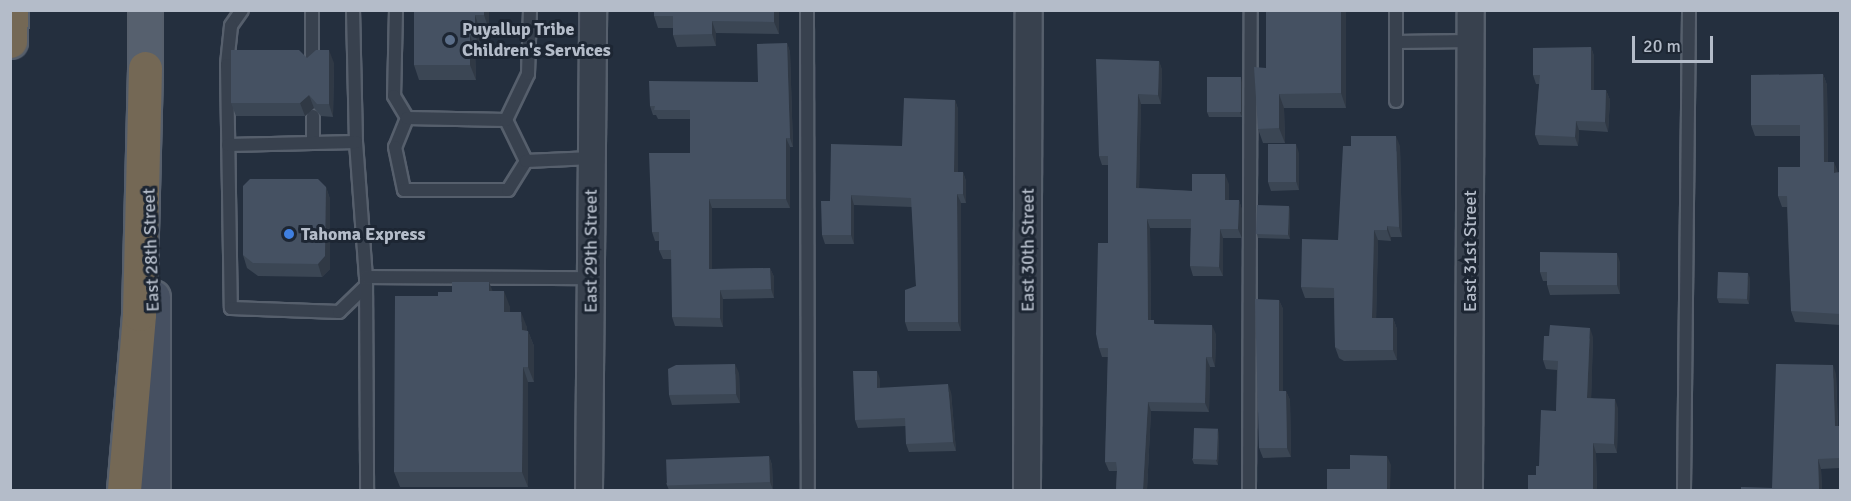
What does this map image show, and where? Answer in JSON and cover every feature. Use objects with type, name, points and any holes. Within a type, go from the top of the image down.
[{"type":"highway","points":[[10,41],[11,10]]},
{"type":"highway","points":[[124,490],[139,314],[145,68]]},
{"type":"main road","name":"East 28th Street","points":[[145,68],[146,14]]},
{"type":"street","name":"East 29th Street","points":[[589,490],[593,10]]},
{"type":"street","name":"East 30th Street","points":[[1027,490],[1029,10]]},
{"type":"street","name":"East 31st Street","points":[[1469,490],[1471,10]]},
{"type":"street","name":"East 28th Street","points":[[145,68],[154,303],[153,490]]},
{"type":"lane","points":[[242,10],[231,26],[229,46],[231,308],[339,312],[366,282],[591,278]]},
{"type":"lane","points":[[312,10],[312,63]]},
{"type":"lane","points":[[353,10],[357,142],[366,282],[367,490]]},
{"type":"lane","points":[[396,10],[394,96],[407,118]]},
{"type":"lane","points":[[506,120],[528,74],[530,10]]},
{"type":"lane","points":[[807,10],[808,490]]},
{"type":"lane","points":[[1249,490],[1251,10]]},
{"type":"lane","points":[[1396,10],[1396,101]]},
{"type":"lane","points":[[1684,490],[1689,10]]},
{"type":"lane","points":[[1396,42],[1471,41]]},
{"type":"lane","points":[[313,116],[313,143]]},
{"type":"lane","points":[[407,118],[506,120]]},
{"type":"lane","points":[[407,118],[395,147],[404,190],[508,189],[526,161]]},
{"type":"lane","points":[[506,120],[526,161]]},
{"type":"lane","points":[[228,145],[357,142]]},
{"type":"lane","points":[[526,161],[592,158]]},
{"type":"building","name":"Puyallup Tribe Children's Services","points":[[414,10],[484,10],[484,15],[475,15],[475,34],[470,35],[470,65],[414,65]]},
{"type":"building","points":[[654,10],[774,10],[774,22],[712,21],[712,34],[673,35],[673,16],[654,16]]},
{"type":"building","points":[[1266,10],[1341,10],[1341,93],[1279,94],[1279,128],[1258,129],[1254,67],[1266,68]]},
{"type":"building","points":[[787,43],[790,138],[786,138],[786,199],[709,199],[709,269],[770,268],[771,289],[720,290],[720,318],[672,317],[671,250],[659,250],[659,232],[652,232],[649,153],[690,153],[690,110],[654,110],[655,106],[650,106],[649,81],[758,82],[757,44]]},
{"type":"building","points":[[1591,47],[1591,90],[1606,90],[1605,122],[1576,121],[1575,137],[1535,135],[1540,75],[1533,75],[1533,48]]},
{"type":"building","points":[[231,50],[299,50],[307,58],[316,50],[329,50],[329,104],[317,104],[309,95],[300,103],[231,103]]},
{"type":"building","points":[[1096,59],[1159,61],[1158,95],[1138,94],[1136,188],[1192,191],[1192,174],[1225,174],[1225,200],[1239,200],[1238,229],[1220,229],[1219,267],[1190,266],[1191,219],[1147,219],[1148,320],[1154,320],[1154,324],[1212,325],[1212,357],[1206,357],[1205,403],[1148,402],[1143,490],[1116,490],[1116,462],[1105,462],[1108,348],[1099,348],[1096,334],[1098,243],[1108,243],[1108,156],[1099,156]]},
{"type":"building","points":[[1823,74],[1824,162],[1834,162],[1834,173],[1840,172],[1840,314],[1791,311],[1787,196],[1778,196],[1778,167],[1800,167],[1800,125],[1751,125],[1751,75]]},
{"type":"building","points":[[1207,77],[1241,77],[1241,112],[1207,112]]},
{"type":"building","points":[[904,98],[955,100],[954,172],[963,172],[963,194],[957,194],[958,322],[905,322],[905,290],[916,286],[911,198],[851,195],[851,235],[822,235],[821,201],[830,201],[831,144],[902,146]]},
{"type":"building","points":[[1351,136],[1396,136],[1399,227],[1387,226],[1387,230],[1374,230],[1372,318],[1393,318],[1393,350],[1340,350],[1335,347],[1334,288],[1301,287],[1302,239],[1338,240],[1343,146],[1351,146]]},
{"type":"building","points":[[1268,144],[1296,144],[1296,182],[1268,182]]},
{"type":"building","name":"Tahoma Express","points":[[250,179],[318,179],[326,187],[325,256],[318,264],[253,263],[243,255],[243,186]]},
{"type":"building","points":[[1257,205],[1289,206],[1288,235],[1256,234]]},
{"type":"building","points":[[1540,252],[1617,253],[1617,285],[1547,285],[1547,272],[1540,272]]},
{"type":"building","points":[[1718,272],[1748,273],[1747,299],[1717,298]]},
{"type":"building","points":[[452,282],[489,282],[489,291],[504,291],[504,312],[521,312],[522,330],[528,331],[528,367],[523,367],[522,472],[394,472],[395,296],[438,296],[438,292],[452,292]]},
{"type":"building","points":[[1255,299],[1279,300],[1279,391],[1286,391],[1287,448],[1259,448]]},
{"type":"building","points":[[1550,325],[1590,328],[1587,398],[1615,399],[1614,444],[1593,443],[1593,490],[1528,490],[1528,475],[1536,475],[1536,466],[1539,466],[1541,410],[1556,411],[1558,361],[1543,360],[1544,336],[1549,336]]},
{"type":"building","points":[[735,364],[736,394],[669,395],[668,369],[676,365]]},
{"type":"building","points":[[1776,364],[1833,365],[1835,426],[1840,426],[1840,458],[1818,459],[1819,490],[1741,490],[1741,487],[1772,488]]},
{"type":"building","points":[[853,371],[877,371],[877,388],[948,384],[953,442],[906,444],[905,418],[855,420]]},
{"type":"building","points":[[1194,428],[1218,429],[1217,460],[1193,459]]},
{"type":"building","points":[[1350,455],[1387,456],[1387,490],[1327,490],[1327,469],[1350,469]]},
{"type":"building","points":[[769,456],[770,482],[667,486],[666,460]]},
{"type":"place","name":"Puyallup Tribe Children's Services","points":[[450,40]]},
{"type":"place","name":"Tahoma Express","points":[[289,234]]}]
